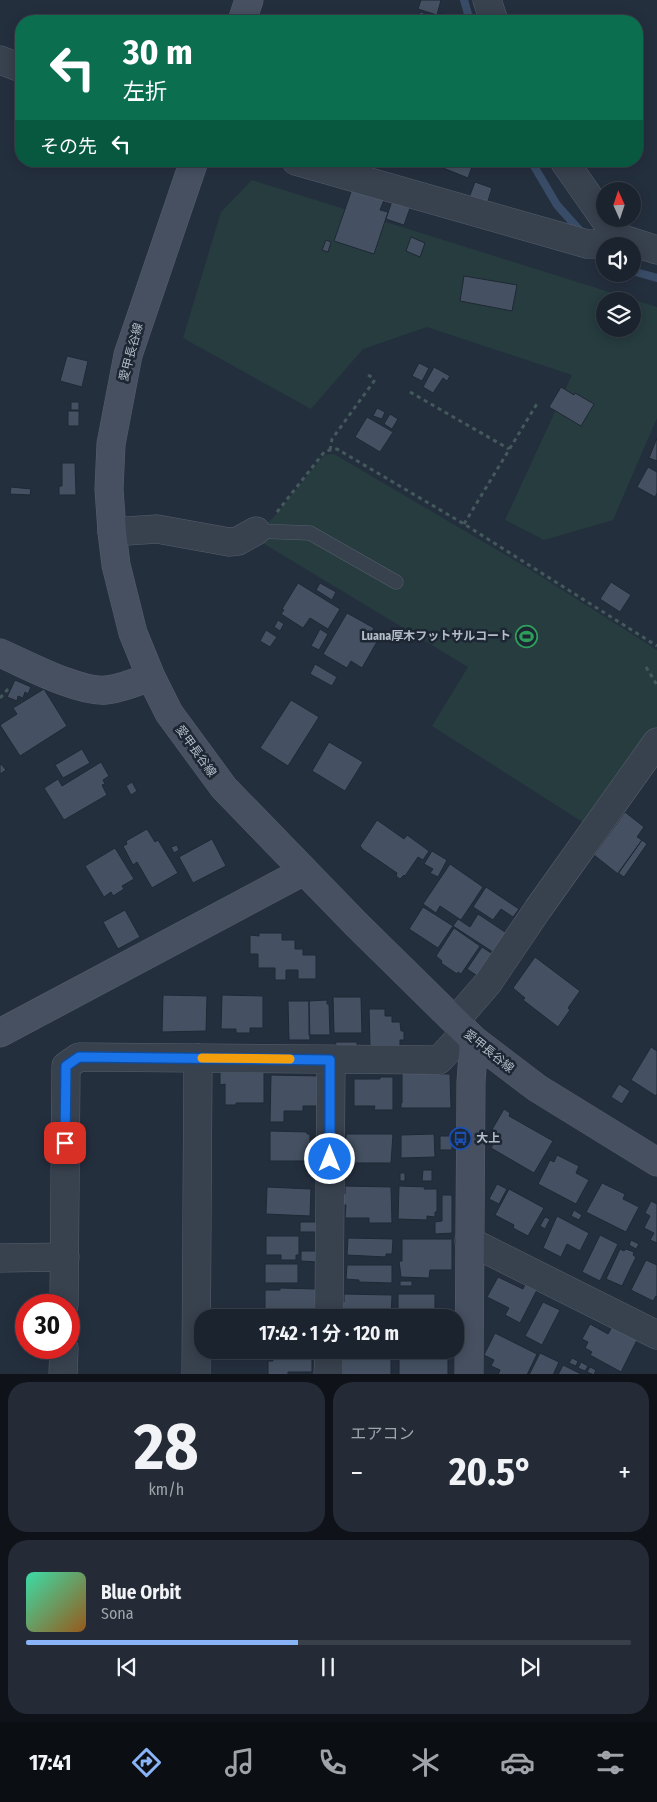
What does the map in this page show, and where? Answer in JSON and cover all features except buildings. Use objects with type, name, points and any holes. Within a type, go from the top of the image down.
[{"type":"street","points":[[244,15],[249,0]]},
{"type":"street","points":[[487,0],[492,15]]},
{"type":"street","points":[[0,60],[15,66]]},
{"type":"street","name":"愛甲長谷線","points":[[192,167],[128,355],[111,444],[109,489],[116,565],[133,633],[151,677],[169,713],[224,788],[304,871],[465,1031],[537,1088],[657,1162]]},
{"type":"street","points":[[317,167],[587,244],[596,244]]},
{"type":"street","points":[[568,167],[617,237]]},
{"type":"street","points":[[641,245],[657,250]]},
{"type":"street","points":[[112,532],[157,529],[229,542],[238,541],[256,531]]},
{"type":"street","points":[[0,652],[70,683],[91,689],[106,690],[151,677]]},
{"type":"street","points":[[64,1294],[66,1066],[79,1057],[438,1060],[465,1031],[488,983],[538,909],[657,742]]},
{"type":"street","points":[[0,1033],[304,871]]},
{"type":"street","points":[[465,1031],[471,1082],[469,1374]]},
{"type":"street","points":[[196,1374],[198,1058]]},
{"type":"street","points":[[329,1309],[330,1060]]},
{"type":"street","points":[[469,1241],[657,1335]]},
{"type":"street","points":[[0,1258],[64,1258]]},
{"type":"street","points":[[63,1374],[64,1359]]},
{"type":"street","points":[[328,1359],[328,1374]]},
{"type":"lane","points":[[256,531],[310,532],[396,582]]},
{"type":"path","points":[[330,450],[332,439],[376,378],[368,375]]},
{"type":"path","points":[[410,392],[509,449]]},
{"type":"path","points":[[464,524],[538,402]]},
{"type":"path","points":[[256,531],[273,517],[325,451],[337,449],[464,524],[657,646]]},
{"type":"path","points":[[646,667],[657,685]]},
{"type":"green space","points":[[252,180],[609,292],[596,292],[596,337],[641,337],[641,302],[657,307],[657,418],[613,520],[544,540],[505,520],[572,375],[427,327],[363,349],[311,409],[183,338],[221,212]]},
{"type":"green space","name":"Luana厚木フットサルコート","points":[[334,454],[526,567],[657,650],[657,730],[584,823],[432,726],[468,667],[266,545],[253,534],[273,518],[324,455]]},
{"type":"waterway","points":[[464,0],[468,15]]},
{"type":"waterway","points":[[535,167],[557,205],[583,234]]},
{"type":"waterway","points":[[641,274],[657,278]]},
{"type":"slow traffic","points":[[202,1058],[290,1059]]},
{"type":"place","name":"Luana厚木フットサルコート","points":[[527,636]]},
{"type":"place","name":"大上","points":[[460,1138]]},
{"type":"route","points":[[65,1143],[66,1066],[79,1057],[330,1060],[330,1159]]}]
